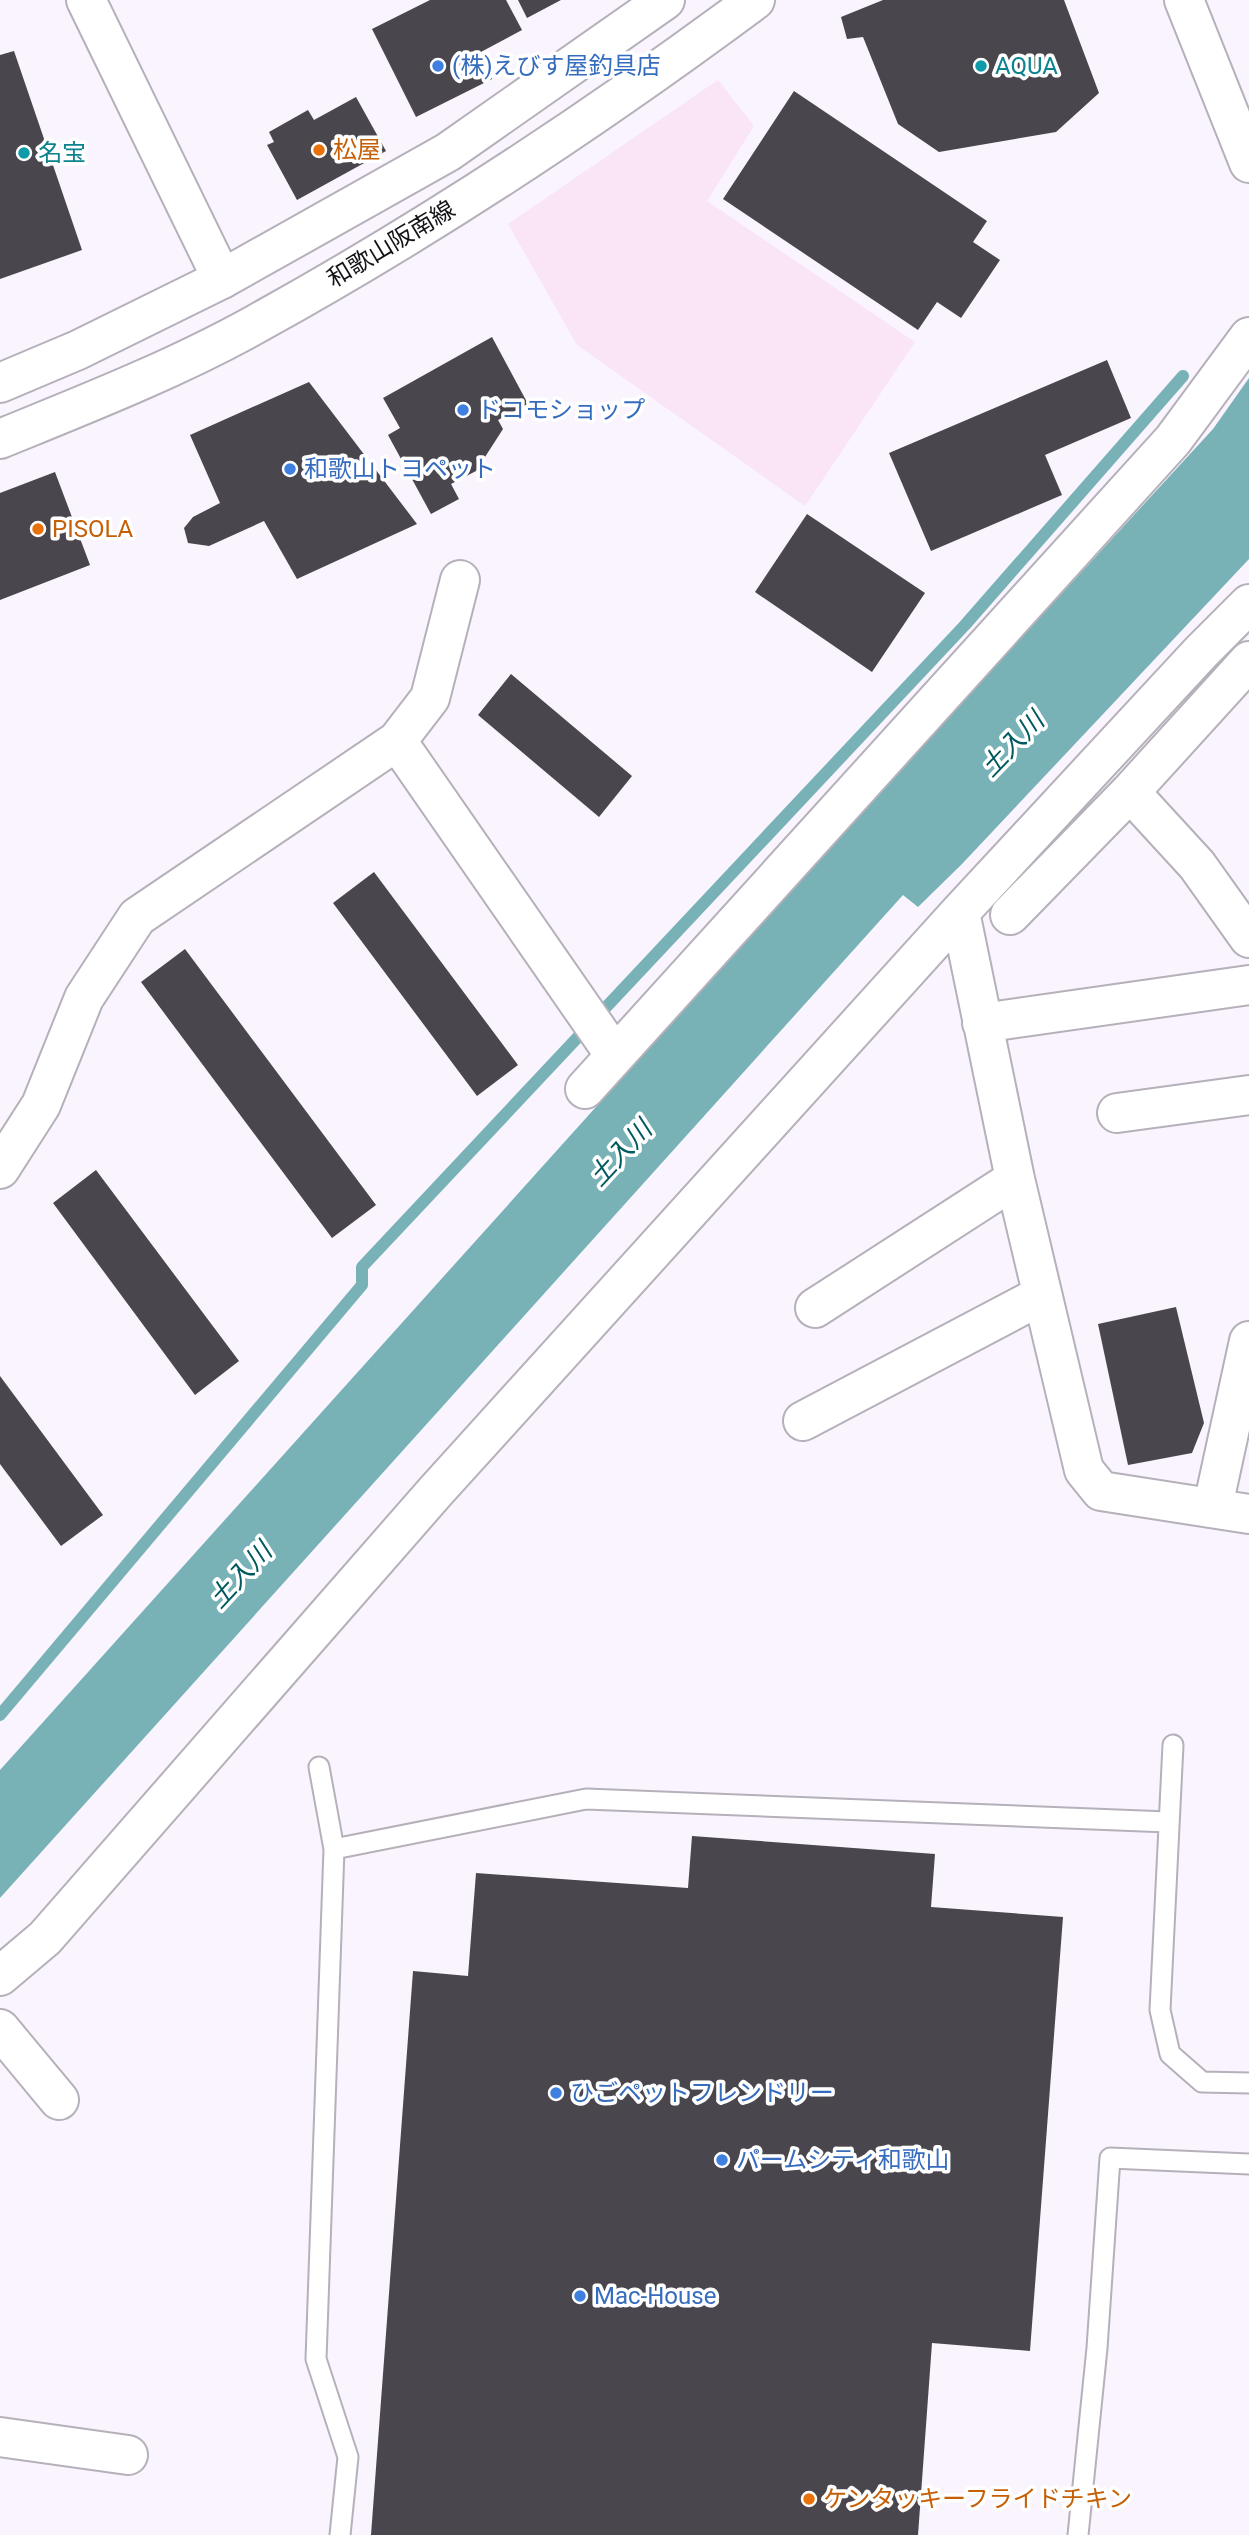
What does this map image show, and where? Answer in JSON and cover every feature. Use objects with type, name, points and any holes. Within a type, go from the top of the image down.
[{"type":"street","points":[[86,0],[222,279]]},
{"type":"street","name":"和歌山阪南線","points":[[0,383],[78,350],[222,279],[448,152],[665,0]]},
{"type":"street","name":"和歌山阪南線","points":[[0,439],[104,397],[266,318],[478,193],[755,0]]},
{"type":"street","points":[[1184,0],[1249,163]]},
{"type":"street","points":[[585,1088],[1173,440],[1249,337]]},
{"type":"street","points":[[0,1169],[41,1105],[84,998],[137,917],[397,741],[430,698],[460,580]]},
{"type":"street","points":[[0,1976],[45,1938],[435,1492],[960,912],[1200,652],[1249,604]]},
{"type":"street","points":[[1010,915],[1130,792],[1249,661]]},
{"type":"street","points":[[397,741],[614,1055]]},
{"type":"street","points":[[1130,792],[1197,865],[1249,938]]},
{"type":"street","points":[[960,912],[1015,1179],[1084,1470],[1101,1491],[1231,1510],[1249,1341]]},
{"type":"street","points":[[982,1023],[1249,985]]},
{"type":"street","points":[[1117,1113],[1249,1095]]},
{"type":"street","points":[[815,1308],[1015,1179]]},
{"type":"street","points":[[803,1420],[1042,1296]]},
{"type":"street","points":[[0,2029],[59,2100]]},
{"type":"street","points":[[0,2437],[128,2455]]},
{"type":"lane","points":[[1173,1745],[1160,2010],[1170,2054],[1202,2081],[1249,2083]]},
{"type":"lane","points":[[319,1767],[334,1849],[316,2359],[348,2457],[340,2535]]},
{"type":"lane","points":[[334,1849],[586,1799],[1168,1822]]},
{"type":"lane","points":[[1078,2535],[1097,2348],[1110,2158],[1249,2164]]},
{"type":"shaded area","points":[[718,80],[754,126],[707,201],[915,342],[805,506],[577,345],[508,224]]},
{"type":"water","name":"土入川","points":[[1249,378],[1249,559],[961,865],[918,907],[903,895],[0,1898],[0,1770],[880,791],[1213,429]]},
{"type":"building","name":"(株)えびす屋釣具店","points":[[430,0],[506,0],[522,30],[479,53],[492,79],[416,117],[372,29]]},
{"type":"building","points":[[518,0],[561,0],[527,18]]},
{"type":"building","name":"AQUA","points":[[883,0],[1064,0],[1099,93],[1056,132],[939,152],[898,124],[863,37],[847,39],[841,17]]},
{"type":"building","name":"名宝","points":[[14,51],[82,250],[0,279],[0,55]]},
{"type":"building","points":[[794,91],[987,221],[973,242],[1000,260],[961,318],[937,302],[918,330],[723,199]]},
{"type":"building","points":[[356,97],[386,151],[297,200],[267,145],[274,142],[269,132],[308,110],[314,120]]},
{"type":"building","points":[[492,337],[528,404],[498,420],[503,429],[476,471],[451,484],[459,499],[431,514],[388,435],[400,428],[383,398]]},
{"type":"building","points":[[1107,360],[1131,418],[1045,455],[1062,495],[931,551],[889,453]]},
{"type":"building","name":"和歌山トヨペット","points":[[309,382],[417,524],[297,579],[264,521],[209,546],[188,543],[184,528],[193,517],[220,503],[190,435]]},
{"type":"building","name":"PISOLA","points":[[55,472],[90,565],[0,600],[0,493]]},
{"type":"building","points":[[807,514],[925,593],[872,672],[755,592]]},
{"type":"building","points":[[511,674],[632,776],[599,817],[478,715]]},
{"type":"building","points":[[374,872],[518,1065],[477,1096],[333,903]]},
{"type":"building","points":[[185,949],[376,1205],[332,1238],[141,982]]},
{"type":"building","points":[[96,1170],[239,1361],[195,1395],[53,1203]]},
{"type":"building","points":[[1176,1307],[1204,1423],[1192,1453],[1128,1465],[1098,1324]]},
{"type":"building","points":[[0,1376],[103,1515],[61,1546],[0,1464]]},
{"type":"building","name":"パームシティ和歌山","points":[[692,1836],[935,1854],[931,1907],[1063,1917],[1030,2351],[932,2343],[918,2535],[371,2535],[413,1971],[468,1976],[476,1873],[688,1888]]},
{"type":"waterway","points":[[0,1715],[362,1285],[362,1267],[965,625],[1183,376]]},
{"type":"place","name":"(株)えびす屋釣具店","points":[[438,66]]},
{"type":"place","name":"AQUA","points":[[981,66]]},
{"type":"place","name":"松屋","points":[[319,150]]},
{"type":"place","name":"名宝","points":[[24,153]]},
{"type":"place","name":"ドコモショップ","points":[[463,410]]},
{"type":"place","name":"和歌山トヨペット","points":[[290,469]]},
{"type":"place","name":"PISOLA","points":[[38,529]]},
{"type":"place","name":"ひごペットフレンドリー","points":[[556,2093]]},
{"type":"place","name":"パームシティ和歌山","points":[[722,2160]]},
{"type":"place","name":"Mac-House","points":[[580,2296]]},
{"type":"place","name":"ケンタッキーフライドチキン","points":[[809,2499]]}]
